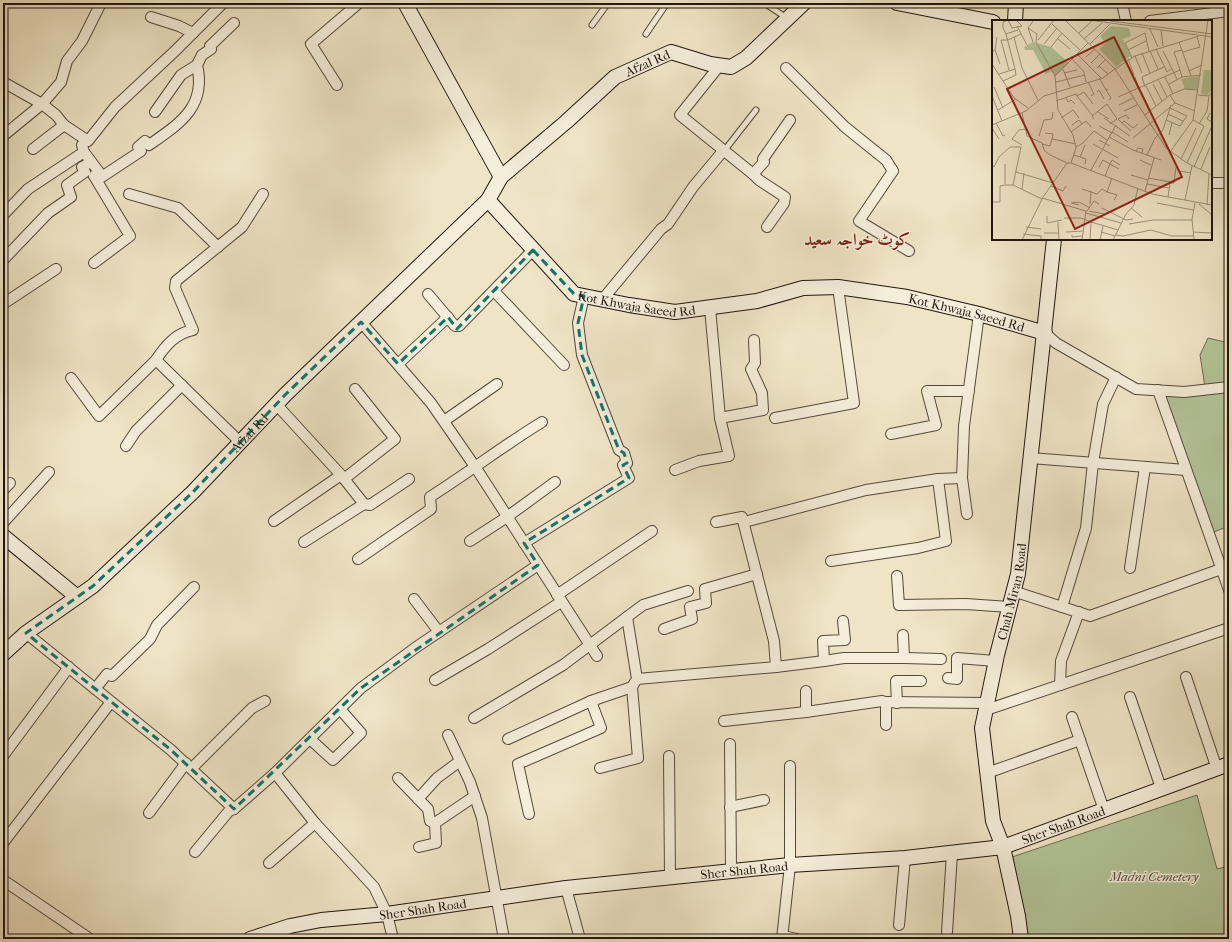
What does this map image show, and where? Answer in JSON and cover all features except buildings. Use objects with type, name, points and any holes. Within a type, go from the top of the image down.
[{"type":"street","points":[[3,136],[42,104],[61,82],[67,61],[82,42],[101,3]]},
{"type":"street","points":[[3,82],[42,104],[56,115],[64,125],[88,141],[116,107],[223,3]]},
{"type":"street","points":[[336,85],[311,44],[359,3]]},
{"type":"street","points":[[405,3],[501,177],[488,200]]},
{"type":"street","name":"Afzal Rd","points":[[501,177],[566,122],[615,77],[671,52],[720,66],[731,67],[746,58],[804,3]]},
{"type":"street","points":[[897,3],[992,22]]},
{"type":"street","points":[[1015,20],[1016,3]]},
{"type":"street","points":[[1122,3],[1126,20]]},
{"type":"street","points":[[1158,20],[1229,11]]},
{"type":"street","points":[[151,17],[179,26],[193,33]]},
{"type":"street","points":[[155,112],[181,75],[197,66],[202,55],[210,49],[210,46],[234,23]]},
{"type":"street","points":[[97,180],[140,151],[138,147],[145,141],[149,145],[182,122],[195,101],[200,80],[197,66]]},
{"type":"street","points":[[720,66],[680,115],[759,180],[785,197],[784,203],[767,227]]},
{"type":"street","points":[[786,68],[845,127],[886,160],[893,172],[859,221],[909,251]]},
{"type":"street","points":[[753,174],[764,162],[763,159],[790,120]]},
{"type":"street","points":[[33,149],[64,125]]},
{"type":"street","points":[[80,136],[84,152],[99,172],[94,176],[130,236],[94,263]]},
{"type":"street","points":[[602,300],[661,228],[668,224],[693,187],[723,151]]},
{"type":"street","points":[[3,215],[28,189],[84,152]]},
{"type":"street","points":[[3,260],[48,213],[71,197],[67,185],[84,172],[82,167],[91,162]]},
{"type":"street","points":[[1212,183],[1229,183]]},
{"type":"street","points":[[129,194],[178,208],[218,247]]},
{"type":"street","points":[[71,378],[99,416],[156,360],[176,336],[193,330],[175,288],[176,281],[242,227],[263,194]]},
{"type":"street","name":"Afzal Rd","points":[[3,654],[26,632],[76,596],[93,586],[171,513],[276,404],[488,200]]},
{"type":"street","name":"Kot Khwaja Saeed Rd","points":[[488,200],[574,294],[675,312],[757,301],[803,288],[838,287],[907,297],[979,314],[1045,333]]},
{"type":"street","name":"Chah Miran Road","points":[[1021,939],[1018,916],[1003,847],[993,821],[982,728],[996,661],[1018,574],[1054,240]]},
{"type":"street","points":[[428,294],[455,326],[459,326],[533,250]]},
{"type":"street","points":[[3,304],[56,269]]},
{"type":"street","points":[[776,418],[854,403],[838,287]]},
{"type":"street","points":[[494,291],[564,365]]},
{"type":"street","points":[[524,543],[629,478],[624,465],[627,463],[624,453],[619,450],[582,355],[578,323],[584,296]]},
{"type":"street","points":[[675,470],[699,461],[729,456],[720,418],[710,308]]},
{"type":"street","points":[[967,514],[962,478],[964,426],[979,314]]},
{"type":"street","points":[[398,364],[448,317]]},
{"type":"street","points":[[361,322],[432,403],[476,468],[597,656]]},
{"type":"street","points":[[1045,333],[1056,343],[1136,389],[1184,392],[1229,387]]},
{"type":"street","points":[[720,418],[763,410],[762,393],[751,369],[755,364],[754,340]]},
{"type":"street","points":[[156,360],[240,442]]},
{"type":"street","points":[[1062,607],[1086,528],[1093,463],[1103,404],[1116,377]]},
{"type":"street","points":[[444,422],[497,384]]},
{"type":"street","points":[[126,446],[136,431],[182,385]]},
{"type":"street","points":[[274,521],[343,477],[395,439],[355,389]]},
{"type":"street","points":[[891,434],[936,424],[927,390],[969,391]]},
{"type":"street","points":[[1158,390],[1229,590]]},
{"type":"street","points":[[276,404],[343,477],[364,504]]},
{"type":"street","points":[[358,559],[431,509],[430,497],[476,468],[505,445],[542,422]]},
{"type":"street","points":[[1030,458],[1186,470]]},
{"type":"street","points":[[1130,568],[1145,467]]},
{"type":"street","points":[[3,523],[50,472]]},
{"type":"street","points":[[744,522],[866,490],[938,479],[962,478]]},
{"type":"street","points":[[304,542],[364,504],[370,505],[409,479]]},
{"type":"street","points":[[831,561],[918,548],[946,541],[938,479]]},
{"type":"street","points":[[470,541],[556,482]]},
{"type":"street","points":[[716,522],[742,517],[774,642],[776,666]]},
{"type":"street","points":[[435,680],[488,650],[652,531]]},
{"type":"street","points":[[3,536],[76,596]]},
{"type":"street","points":[[195,852],[229,811],[234,809],[274,774],[361,688],[439,632],[538,565]]},
{"type":"street","points":[[1013,591],[1090,616],[1222,569]]},
{"type":"street","points":[[664,629],[692,619],[690,607],[706,603],[705,589],[757,574]]},
{"type":"street","points":[[897,576],[899,605],[966,604],[1009,607]]},
{"type":"street","points":[[95,689],[107,674],[112,676],[150,639],[157,625],[194,587]]},
{"type":"street","points":[[474,718],[563,665],[643,605],[688,591]]},
{"type":"street","points":[[414,599],[439,632]]},
{"type":"street","points":[[1060,685],[1061,661],[1079,612]]},
{"type":"street","points":[[600,768],[638,758],[634,683],[627,616]]},
{"type":"street","points":[[824,661],[823,641],[845,640],[843,621]]},
{"type":"street","points":[[724,721],[806,712],[882,701],[897,703],[987,706],[1060,685],[1229,628]]},
{"type":"street","points":[[26,632],[189,765],[234,809]]},
{"type":"street","points":[[903,635],[904,658]]},
{"type":"street","points":[[508,739],[634,683],[844,658],[941,659]]},
{"type":"street","points":[[948,678],[957,679],[957,658],[996,661]]},
{"type":"street","points":[[3,756],[69,667]]},
{"type":"street","points":[[1186,676],[1223,767]]},
{"type":"street","points":[[897,703],[896,681],[921,681]]},
{"type":"street","points":[[806,691],[806,712]]},
{"type":"street","points":[[1130,697],[1161,788]]},
{"type":"street","points":[[149,813],[189,765],[252,708],[265,701]]},
{"type":"street","points":[[529,814],[518,764],[601,728],[591,701]]},
{"type":"street","points":[[3,843],[111,702]]},
{"type":"street","points":[[886,702],[886,725]]},
{"type":"street","points":[[310,739],[333,760],[361,733],[340,709]]},
{"type":"street","points":[[1072,717],[1104,810]]},
{"type":"street","points":[[448,734],[475,796],[482,818],[504,939]]},
{"type":"street","points":[[988,773],[1080,740]]},
{"type":"street","points":[[730,744],[731,871]]},
{"type":"street","points":[[669,756],[670,877]]},
{"type":"street","points":[[418,799],[436,778],[460,761]]},
{"type":"street","points":[[790,766],[790,865],[782,937],[797,939]]},
{"type":"street","name":"Sher Shah Road","points":[[250,939],[290,926],[321,920],[387,914],[566,888],[790,865],[905,858],[1003,847],[1161,788],[1223,767]]},
{"type":"street","points":[[274,774],[315,823],[374,887],[387,914],[393,939]]},
{"type":"street","points":[[398,778],[428,809],[430,821],[435,823]]},
{"type":"street","points":[[435,823],[475,796]]},
{"type":"street","points":[[730,807],[764,800]]},
{"type":"street","points":[[269,862],[315,823]]},
{"type":"street","points":[[419,847],[436,843],[435,823]]},
{"type":"street","points":[[947,932],[952,853]]},
{"type":"street","points":[[899,925],[905,858]]},
{"type":"street","points":[[3,880],[90,939]]},
{"type":"street","points":[[566,888],[580,939]]},
{"type":"lane","points":[[592,25],[608,3]]},
{"type":"lane","points":[[646,34],[667,3]]},
{"type":"lane","points":[[764,3],[788,19]]},
{"type":"lane","points":[[723,151],[756,110]]},
{"type":"highlighted area","points":[[533,250],[574,294],[584,296],[578,323],[582,355],[619,450],[624,453],[627,463],[623,465],[629,478],[524,543],[538,565],[361,688],[234,809],[171,750],[26,633],[93,586],[193,492],[286,394],[361,322],[398,364],[448,317],[457,329]]},
{"type":"green space","points":[[1208,338],[1229,343],[1229,526],[1209,534],[1158,391],[1205,387],[1200,355]]},
{"type":"green space","name":"Madni Cemetery","points":[[1197,795],[1217,869],[1229,866],[1229,939],[1029,939],[1012,857]]},
{"type":"district","name":"کوٹ خواجہ سعید","points":[[857,239]]}]
